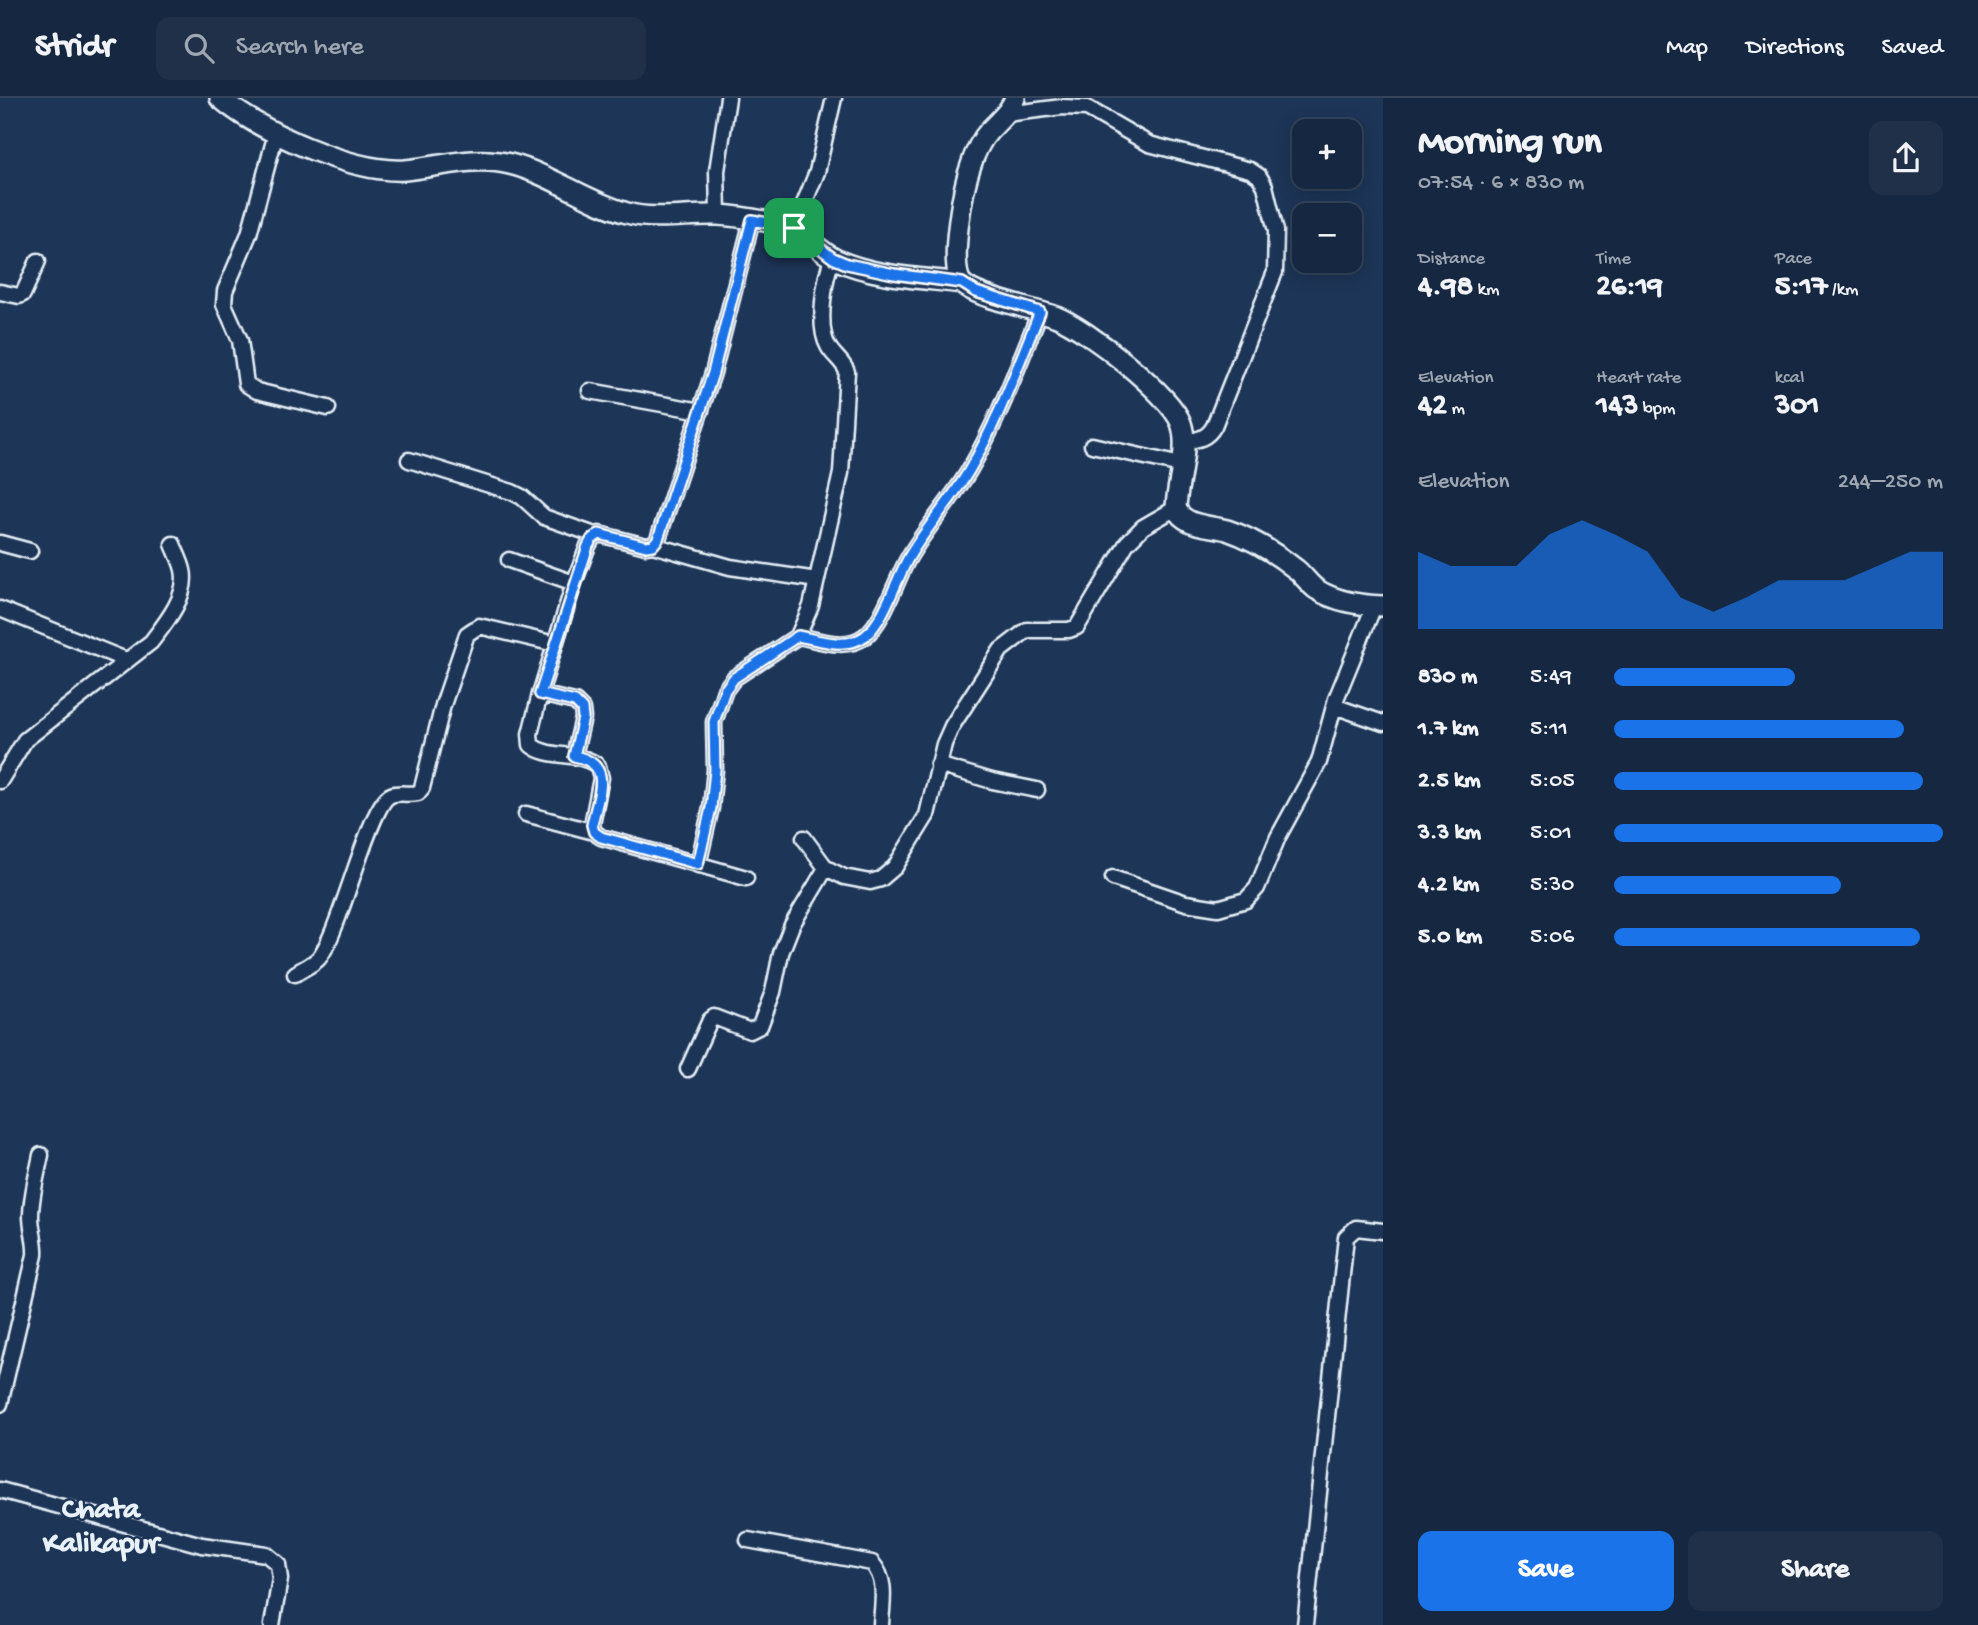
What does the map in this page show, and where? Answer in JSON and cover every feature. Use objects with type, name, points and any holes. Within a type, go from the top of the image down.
[{"type":"street","points":[[220,98],[249,120],[355,164],[379,169],[405,170],[451,162],[484,160],[510,164],[536,173],[628,213],[652,216],[718,215],[794,228],[833,258],[866,269],[962,283],[976,292],[1059,318],[1080,330],[1140,375],[1172,407],[1181,423],[1184,442],[1176,508],[1184,519],[1228,531],[1278,557],[1316,588],[1333,598],[1357,605],[1378,606],[1347,668],[1314,773],[1279,837],[1257,888],[1246,900],[1218,908],[1203,907],[1113,878]]},
{"type":"street","points":[[718,215],[717,171],[728,98]]},
{"type":"street","points":[[794,228],[817,172],[834,98]]},
{"type":"street","points":[[962,283],[957,269],[957,252],[970,168],[977,147],[1011,106],[1087,108],[1149,144],[1250,170],[1259,176],[1265,186],[1276,231],[1275,272],[1214,426],[1209,434],[1201,439],[1184,442]]},
{"type":"street","points":[[276,133],[249,234],[225,291],[224,304],[240,340],[246,384],[257,391],[328,408]]},
{"type":"street","points":[[653,545],[666,517],[713,373],[752,220]]},
{"type":"street","points":[[698,864],[711,808],[715,770],[714,722],[725,690],[734,678],[798,636],[811,606],[841,473],[847,372],[844,364],[829,348],[824,331],[824,287],[826,273],[833,258]]},
{"type":"street","points":[[0,292],[19,296],[23,294],[38,261]]},
{"type":"street","points":[[798,636],[833,643],[850,643],[864,637],[875,626],[909,557],[953,498],[989,434],[1040,312]]},
{"type":"street","points":[[590,391],[701,411]]},
{"type":"street","points":[[1092,445],[1181,465]]},
{"type":"street","points":[[408,460],[512,492],[522,497],[544,517],[595,535],[638,545],[653,545],[730,567],[817,580]]},
{"type":"street","points":[[804,838],[827,868],[844,877],[870,882],[881,878],[894,867],[927,815],[938,765],[952,726],[1001,650],[1027,630],[1069,630],[1077,627],[1127,543],[1143,527],[1176,508]]},
{"type":"street","points":[[594,832],[592,825],[601,778],[598,766],[589,759],[539,751],[531,745],[530,734],[574,583],[595,535]]},
{"type":"street","points":[[0,543],[30,551]]},
{"type":"street","points":[[0,781],[25,740],[151,642],[171,615],[182,590],[183,571],[173,544]]},
{"type":"street","points":[[509,560],[574,583]]},
{"type":"street","points":[[0,609],[126,660]]},
{"type":"street","points":[[295,974],[318,958],[329,939],[374,820],[385,799],[395,794],[418,793],[422,788],[443,705],[467,634],[479,626],[555,644]]},
{"type":"street","points":[[540,694],[575,702],[582,709],[583,718],[574,756]]},
{"type":"street","points":[[1334,706],[1383,723]]},
{"type":"street","points":[[938,765],[992,781],[1037,790]]},
{"type":"street","points":[[526,814],[746,878]]},
{"type":"street","points":[[688,1069],[710,1020],[715,1017],[750,1031],[761,1026],[773,992],[781,953],[792,925],[827,868]]},
{"type":"street","points":[[0,1404],[35,1255],[31,1206],[41,1155]]},
{"type":"street","points":[[1305,1625],[1346,1237],[1356,1227],[1383,1231]]},
{"type":"street","points":[[0,1490],[202,1545],[266,1554],[278,1564],[279,1571],[272,1625]]},
{"type":"street","points":[[748,1540],[872,1563],[882,1573],[884,1588],[881,1625]]},
{"type":"district","name":"Chata Kalikapur","points":[[101,1524]]},
{"type":"route","points":[[752,220],[794,228],[823,252],[847,264],[894,274],[962,283],[976,292],[1040,312],[989,434],[953,498],[909,557],[875,626],[864,637],[850,643],[833,643],[798,636],[734,678],[725,690],[714,722],[715,770],[710,821],[698,864],[601,837],[594,832],[592,825],[601,778],[598,766],[589,759],[574,756],[583,718],[582,709],[575,702],[540,694],[574,583],[595,535],[646,546],[653,545],[658,539],[713,373],[752,220]]}]
